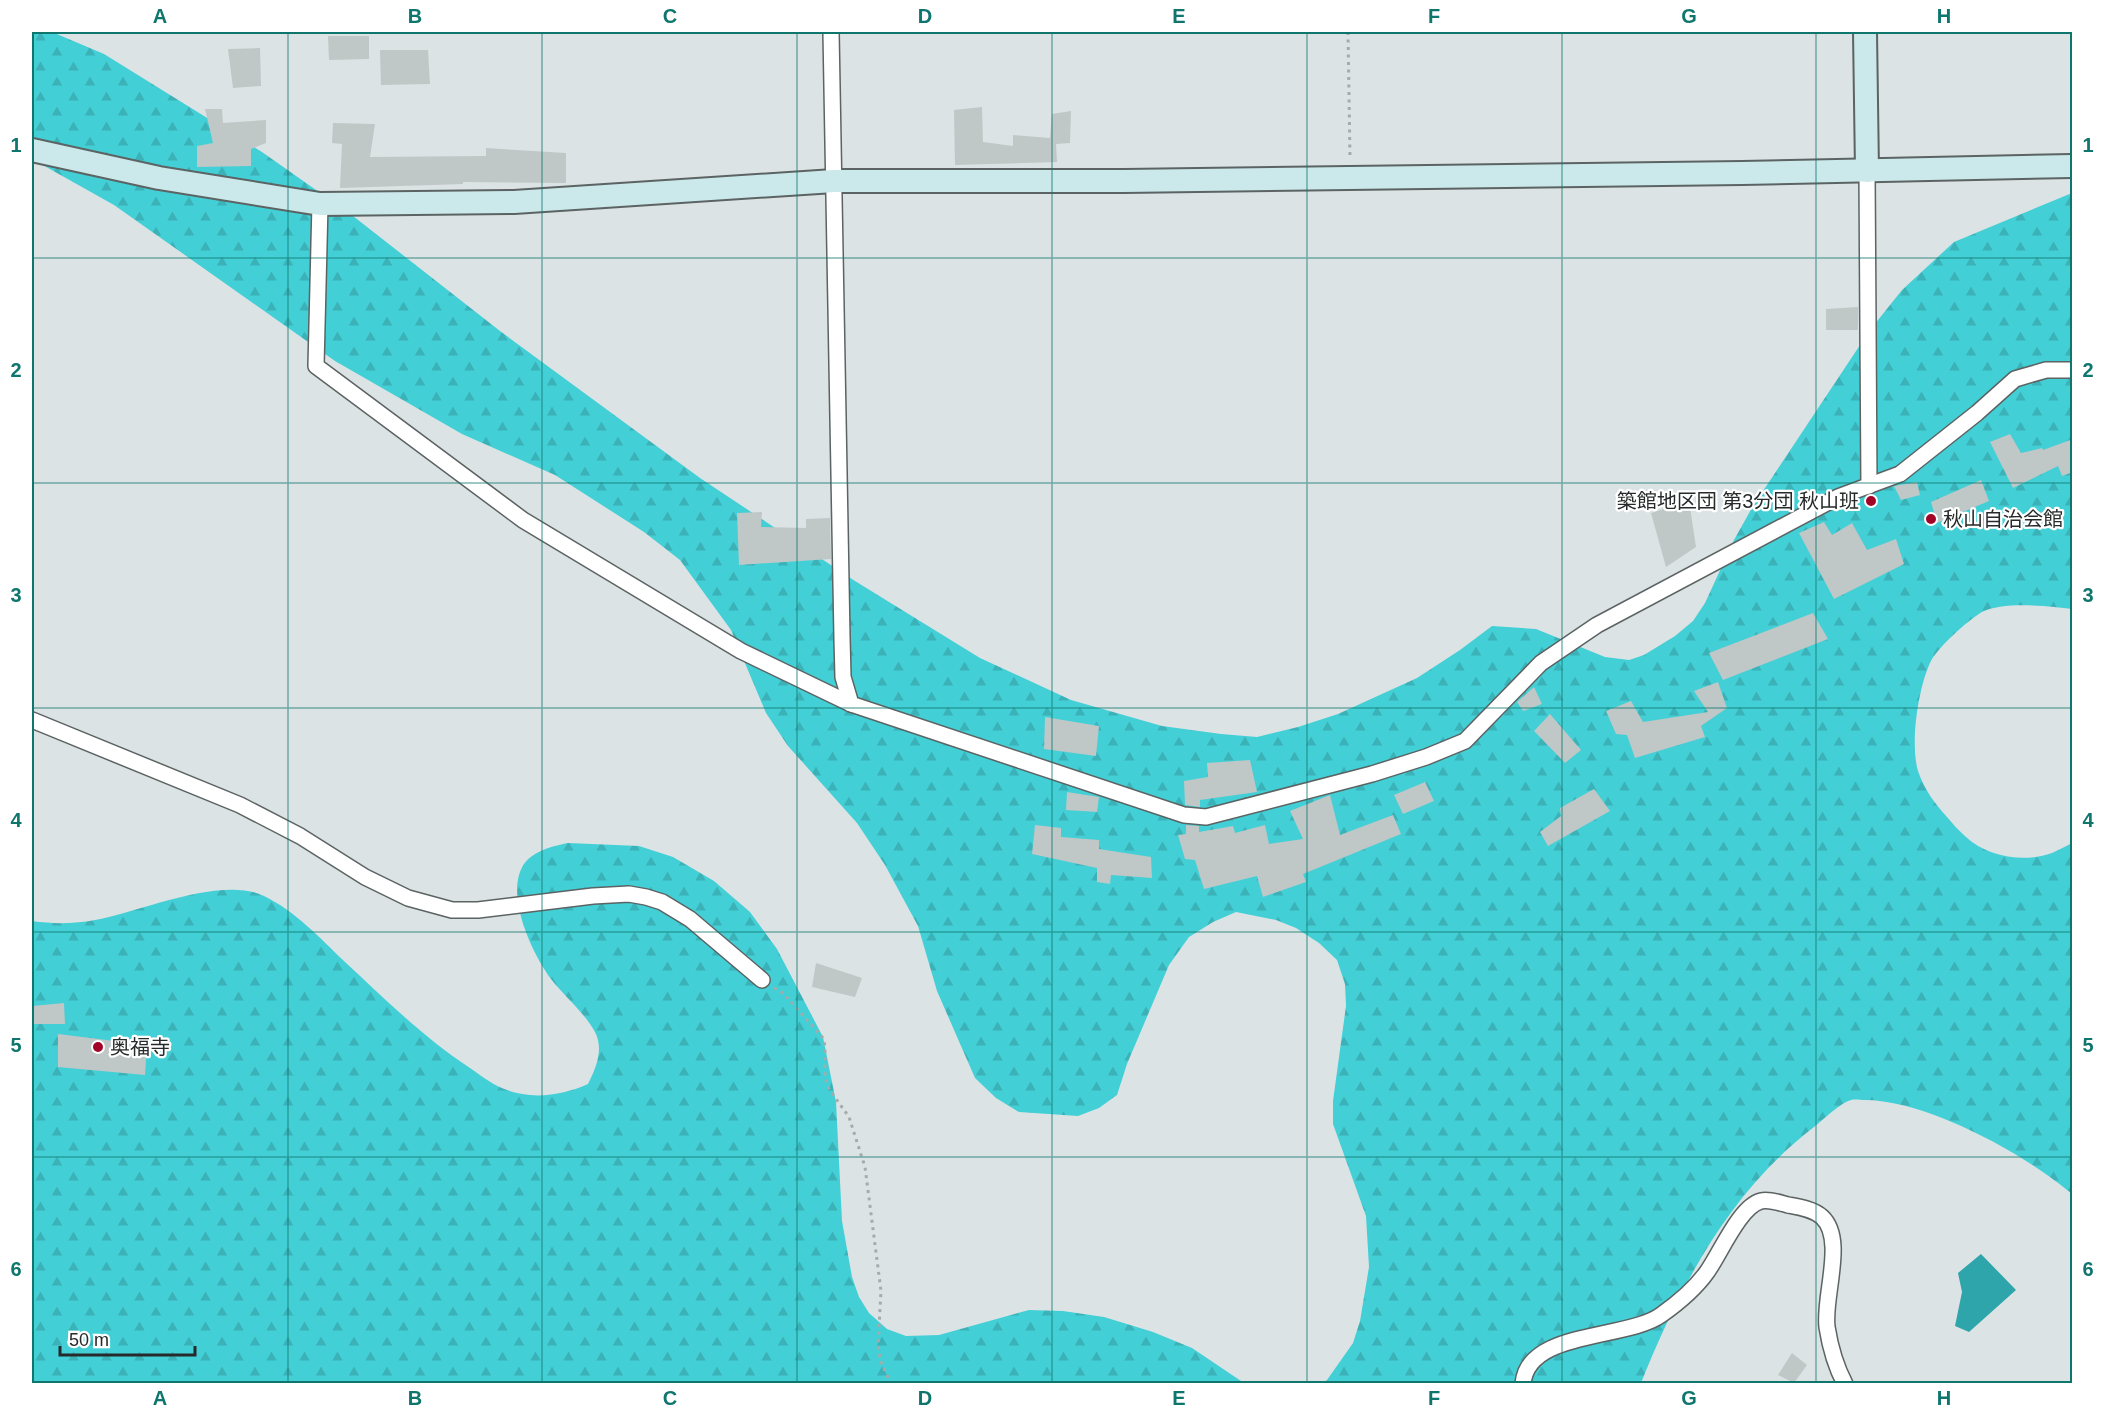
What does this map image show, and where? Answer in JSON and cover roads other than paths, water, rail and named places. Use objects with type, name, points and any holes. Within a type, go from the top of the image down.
[{"type":"street","points":[[831,32],[843,677],[851,704]]},
{"type":"street","points":[[1865,32],[1869,486]]},
{"type":"street","points":[[32,150],[159,178],[320,204],[514,202],[834,181],[1350,178],[1867,171],[2073,165]]},
{"type":"street","points":[[320,204],[316,366],[523,520],[741,651],[851,704],[1184,815],[1206,817],[1372,774],[1426,757],[1465,741],[1541,663],[1597,625],[1839,497],[1900,474],[1977,413],[2015,379],[2046,370],[2073,370]]},
{"type":"street","points":[[32,720],[240,805],[300,836],[365,877],[408,898],[452,910],[478,910],[593,896],[629,894],[646,897],[662,902],[690,919],[762,980]]},
{"type":"street","points":[[1523,1383],[1529,1364],[1547,1350],[1563,1343],[1639,1326],[1659,1317],[1696,1286],[1745,1212],[1760,1201],[1770,1200],[1805,1208],[1821,1216],[1829,1226],[1833,1244],[1827,1326],[1840,1374],[1845,1383]]},
{"type":"place","name":"築館地区団 第3分団 秋山班","points":[[1871,501]]},
{"type":"place","name":"秋山自治会館","points":[[1931,519]]},
{"type":"place","name":"奥福寺","points":[[98,1047]]}]
